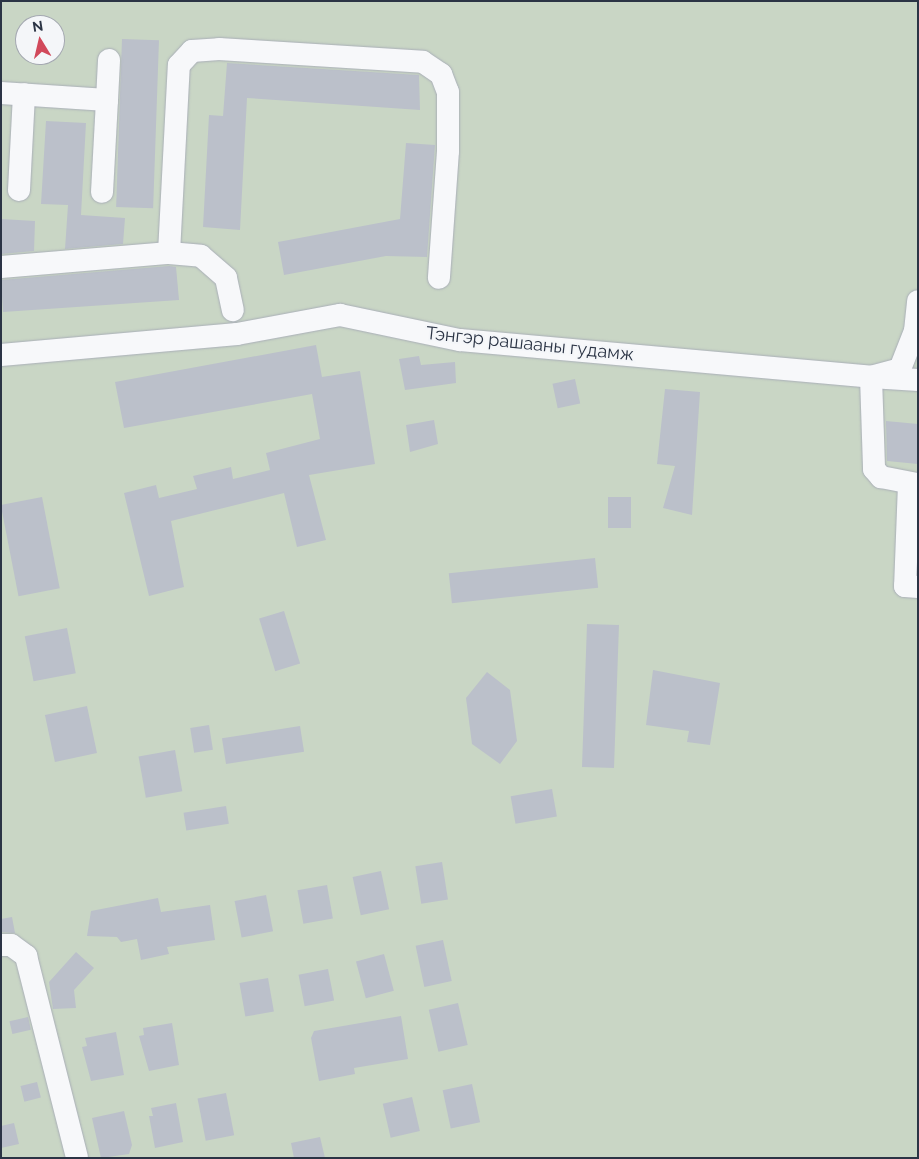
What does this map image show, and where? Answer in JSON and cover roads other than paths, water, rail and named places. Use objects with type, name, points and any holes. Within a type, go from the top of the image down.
[{"type":"street","points":[[169,253],[180,65],[192,51],[219,49],[423,62],[441,74],[448,92],[448,151],[439,278]]},
{"type":"street","points":[[102,192],[109,60]]},
{"type":"street","points":[[1,92],[107,100]]},
{"type":"street","points":[[19,190],[24,94]]},
{"type":"street","points":[[1,266],[169,253],[201,256],[220,271],[229,285],[233,310]]},
{"type":"street","name":"Тэнгэр рашааны гудамж","points":[[1,355],[237,334],[340,315],[460,340],[871,378],[900,369],[915,331],[918,301]]},
{"type":"street","points":[[918,380],[871,378],[874,469],[881,477],[914,484],[905,586],[918,587]]},
{"type":"street","points":[[1,945],[11,945],[26,956],[77,1158]]}]
